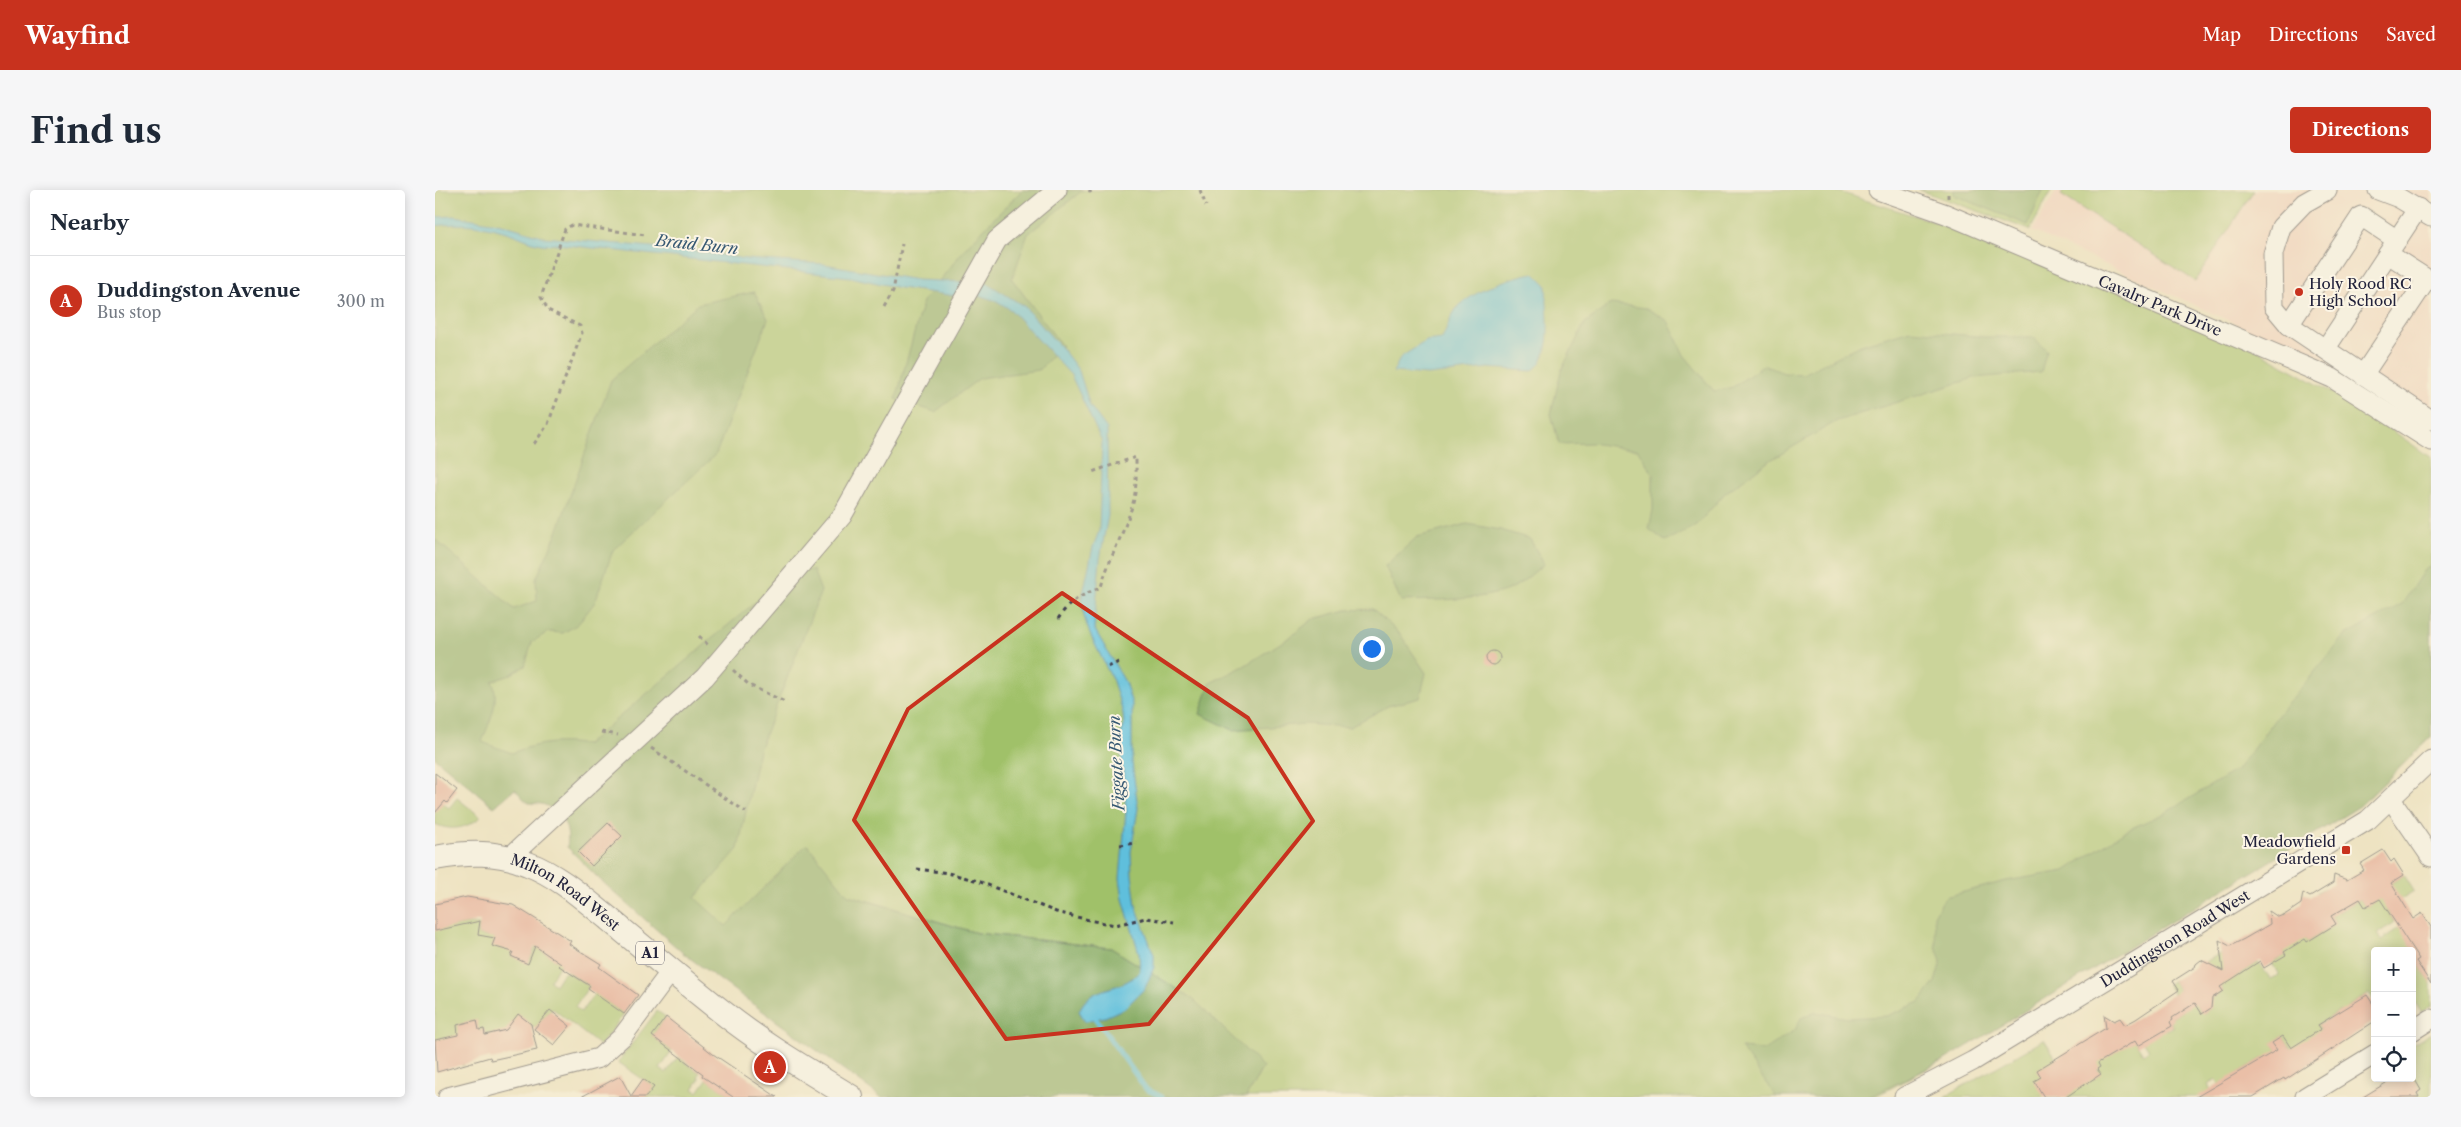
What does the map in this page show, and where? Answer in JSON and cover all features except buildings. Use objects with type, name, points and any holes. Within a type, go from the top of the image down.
[{"type":"main road","name":"Milton Road West","points":[[435,858],[482,853],[510,857],[530,864],[558,880],[730,1018],[851,1097]]},
{"type":"street","points":[[510,857],[705,677],[842,516],[997,240],[1057,190]]},
{"type":"street","name":"Cavalry Park Drive","points":[[1878,190],[1946,214],[2332,378],[2431,441]]},
{"type":"street","points":[[2327,190],[2304,203],[2281,226],[2273,254],[2274,307],[2289,324],[2431,420]]},
{"type":"street","points":[[2326,348],[2393,247],[2425,212],[2378,190]]},
{"type":"street","points":[[2289,324],[2361,216],[2427,279],[2363,375]]},
{"type":"street","name":"Duddingston Road West","points":[[1905,1097],[1973,1061],[2368,820],[2431,760]]},
{"type":"street","points":[[2391,799],[2431,857]]},
{"type":"street","points":[[448,1097],[599,1058],[622,1038],[672,970]]},
{"type":"street","points":[[2416,1028],[2431,1019]]},
{"type":"street","points":[[2305,1097],[2371,1056]]},
{"type":"path","points":[[1200,190],[1206,206]]},
{"type":"path","points":[[534,444],[548,424],[582,333],[580,326],[548,310],[543,303],[542,291],[565,229],[571,225],[645,234]]},
{"type":"path","points":[[884,307],[893,291],[902,244]]},
{"type":"path","points":[[1058,619],[1066,607],[1077,597],[1101,586],[1105,569],[1133,504],[1137,480],[1136,457],[1092,472]]},
{"type":"path","points":[[699,636],[720,659],[749,685],[787,703]]},
{"type":"path","points":[[1108,667],[1121,660]]},
{"type":"path","points":[[601,732],[638,739],[746,812]]},
{"type":"path","points":[[1120,845],[1137,843]]},
{"type":"path","points":[[917,869],[948,872],[978,881],[1056,912],[1089,920],[1115,925],[1146,918],[1174,922]]},
{"type":"highlighted area","points":[[1062,593],[1248,718],[1313,821],[1149,1024],[1006,1039],[854,820],[908,709]]},
{"type":"shaded area","name":"Holy Rood RC High School","points":[[2057,190],[2431,190],[2431,436],[2300,353],[2032,231]]},
{"type":"green space","points":[[435,190],[1833,190],[2011,246],[2252,347],[2371,415],[2431,458],[2431,737],[2371,796],[2350,812],[1948,1058],[1874,1097],[1246,1097],[1263,1067],[1111,948],[977,933],[848,895],[684,954],[644,836],[515,789],[494,807],[435,752]]},
{"type":"green space","points":[[1022,190],[1083,190],[1028,234],[1012,279],[1062,346],[1039,370],[980,378],[935,412],[896,399],[923,301],[968,245]]},
{"type":"green space","points":[[1919,190],[2052,190],[2030,230]]},
{"type":"green space","points":[[1954,190],[2043,190],[2028,225],[1954,195]]},
{"type":"green space","points":[[2064,190],[2254,190],[2195,281],[2061,195]]},
{"type":"green space","points":[[754,292],[768,319],[716,454],[613,550],[595,602],[578,624],[563,633],[548,632],[532,642],[525,666],[508,676],[492,681],[495,704],[482,742],[512,753],[549,743],[586,745],[791,572],[813,570],[821,591],[759,750],[738,849],[695,898],[726,926],[807,844],[848,895],[977,933],[1111,948],[1192,998],[1263,1067],[1246,1097],[881,1097],[684,954],[598,878],[567,847],[568,840],[564,822],[551,808],[527,802],[515,789],[494,807],[435,758],[435,539],[514,609],[537,601],[536,579],[556,535],[611,380],[698,304]]},
{"type":"green space","points":[[1611,304],[1646,308],[1668,321],[1684,355],[1714,391],[1733,387],[1764,365],[1784,373],[1803,374],[1861,345],[1910,330],[1986,337],[2033,337],[2047,350],[2041,372],[1974,378],[1837,421],[1769,461],[1725,493],[1697,525],[1665,541],[1649,529],[1653,510],[1653,474],[1638,450],[1591,443],[1559,444],[1551,414],[1561,371],[1585,323]]},
{"type":"green space","points":[[1467,524],[1501,530],[1530,539],[1544,564],[1516,586],[1492,595],[1461,599],[1401,601],[1385,566],[1417,537]]},
{"type":"green space","points":[[2431,566],[2431,737],[2360,806],[1948,1058],[1869,1097],[1776,1097],[1741,1048],[1765,1050],[1795,1030],[1801,1018],[1816,1012],[1847,1018],[1887,1016],[1920,1002],[1935,982],[1941,961],[1936,946],[1934,916],[1945,897],[2006,881],[2065,871],[2125,831],[2165,813],[2238,769],[2278,715],[2346,635],[2402,604],[2424,570]]},
{"type":"green space","points":[[1373,609],[1400,634],[1426,673],[1420,698],[1388,706],[1350,727],[1305,724],[1233,730],[1200,714],[1210,683],[1244,666],[1290,637],[1313,619],[1347,610]]},
{"type":"green space","points":[[457,798],[481,817],[459,828],[447,828],[435,824],[435,807],[442,803],[449,808]]},
{"type":"green space","points":[[2404,875],[2414,891],[2386,908],[2394,922],[2377,934],[2381,940],[2399,928],[2415,947],[2371,947],[2371,996],[2369,993],[2347,1007],[2347,1021],[2340,1011],[2318,1024],[2325,1036],[2291,1048],[2283,1036],[2273,1043],[2280,1055],[2272,1060],[2284,1078],[2278,1082],[2263,1058],[2235,1075],[2221,1087],[2216,1079],[2208,1085],[2215,1097],[1944,1097],[2044,1040],[2066,1074],[2094,1079],[2100,1074],[2092,1054],[2135,1041],[2143,1054],[2149,1050],[2135,1027],[2164,1025],[2167,1030],[2173,1027],[2170,1022],[2172,1018],[2183,1011],[2167,984],[2173,981],[2180,992],[2186,988],[2200,1011],[2204,1013],[2211,1008],[2209,1000],[2223,991],[2205,962],[2221,953],[2235,977],[2258,963],[2271,979],[2279,975],[2255,935],[2258,933],[2276,961],[2286,955],[2284,952],[2292,924],[2286,913],[2289,912],[2307,942],[2336,924],[2317,892],[2325,888],[2339,912],[2360,899],[2365,907],[2379,899],[2376,893]]},
{"type":"green space","points":[[468,924],[479,925],[478,935],[488,937],[498,926],[493,946],[515,946],[511,956],[528,963],[536,947],[561,963],[550,981],[555,985],[562,974],[567,972],[589,986],[575,1007],[581,1012],[595,993],[624,1014],[600,1046],[552,1008],[535,1028],[518,1014],[526,1032],[495,1039],[494,1033],[485,1035],[484,1029],[479,1030],[476,1021],[457,1025],[459,1034],[457,1035],[464,1066],[462,1066],[456,1041],[444,1038],[435,1040],[435,930]]},
{"type":"green space","points":[[2416,948],[2423,956],[2416,961]]},
{"type":"green space","points":[[2416,961],[2428,979],[2431,977],[2431,1006],[2421,1012],[2416,1004]]},
{"type":"green space","points":[[657,1011],[666,1017],[652,1036],[672,1051],[660,1069],[666,1073],[678,1057],[700,1073],[698,1077],[700,1078],[693,1089],[698,1092],[707,1079],[730,1095],[740,1097],[636,1097],[644,1090],[649,1093],[654,1087],[618,1062]]},
{"type":"green space","points":[[2431,1033],[2431,1097],[2415,1097],[2421,1090],[2416,1082],[2416,1042]]},
{"type":"water","points":[[455,216],[502,224],[545,237],[695,251],[746,259],[824,264],[917,280],[987,283],[1025,307],[1064,351],[1079,371],[1090,406],[1107,429],[1108,515],[1100,559],[1094,628],[1125,682],[1132,704],[1132,763],[1138,808],[1131,852],[1132,875],[1136,906],[1154,955],[1154,967],[1145,988],[1125,1008],[1105,1017],[1085,1021],[1079,1011],[1084,1002],[1091,996],[1123,983],[1140,971],[1139,953],[1123,899],[1120,878],[1126,811],[1120,737],[1124,726],[1123,713],[1113,681],[1090,634],[1084,616],[1082,598],[1093,547],[1099,531],[1102,442],[1071,375],[1011,310],[997,301],[981,296],[956,296],[900,288],[850,277],[557,244],[545,245],[484,226],[454,224],[435,226],[435,217]]},
{"type":"water","points":[[1534,273],[1546,285],[1548,331],[1544,354],[1532,371],[1488,368],[1428,375],[1393,372],[1401,357],[1426,341],[1442,339],[1453,314],[1465,301],[1494,285],[1515,277]]},
{"type":"waterway","name":"Figgate Burn","points":[[1093,1015],[1146,1089],[1162,1097]]},
{"type":"place","name":"Holy Rood RC High School","points":[[2299,292]]},
{"type":"place","name":"Meadowfield Gardens","points":[[2346,850]]},
{"type":"place","name":"Duddingston Avenue","points":[[770,1067]]},
{"type":"water label","name":"Braid Burn","points":[[697,244]]}]
